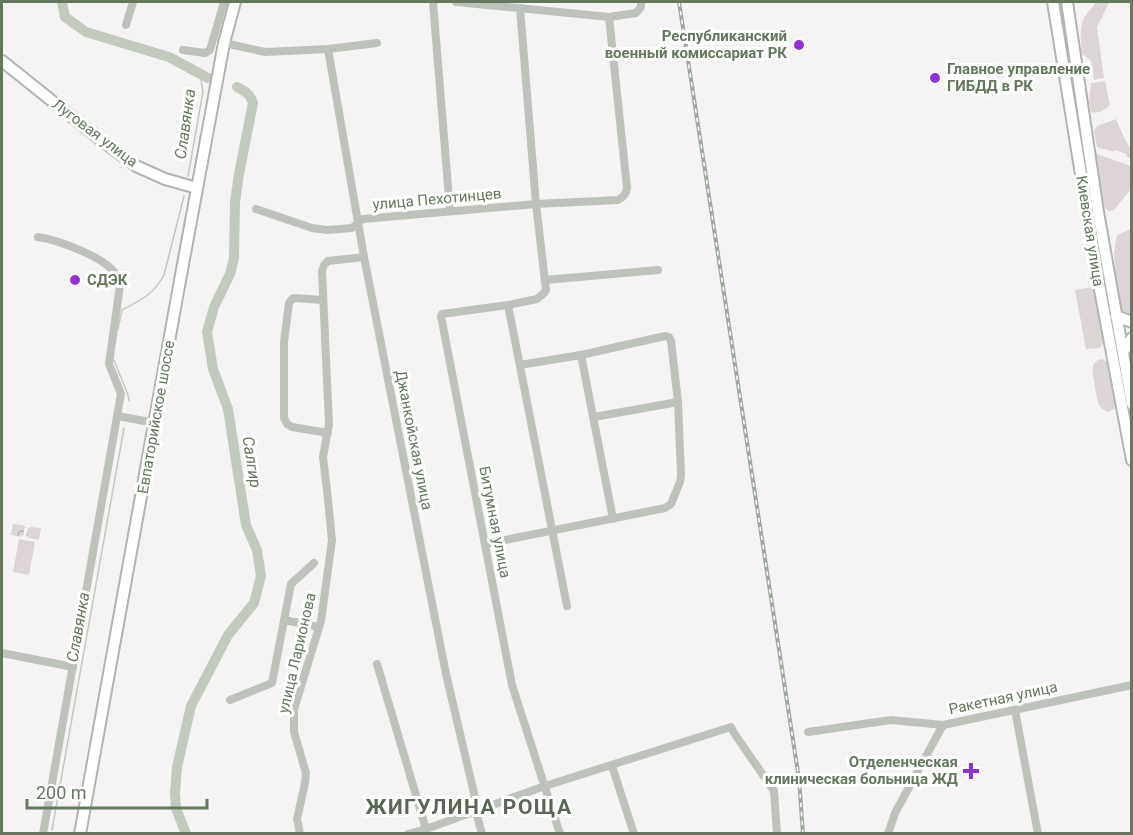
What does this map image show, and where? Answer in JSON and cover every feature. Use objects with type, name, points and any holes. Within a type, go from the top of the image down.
[{"type":"main road","name":"Евпаторийское шоссе","points":[[80,834],[224,43],[235,2]]},
{"type":"main road","name":"Киевская улица","points":[[1067,2],[1098,212],[1131,404]]},
{"type":"main road","name":"Киевская улица","points":[[1053,4],[1098,279],[1131,460]]},
{"type":"main road","name":"Луговая улица","points":[[2,61],[136,166],[197,188]]},
{"type":"main road","points":[[1116,316],[1131,322]]},
{"type":"main road","points":[[1123,352],[1131,338]]},
{"type":"street","points":[[126,25],[133,2]]},
{"type":"street","points":[[183,50],[205,53],[210,50],[224,2]]},
{"type":"street","points":[[433,2],[450,211]]},
{"type":"street","points":[[456,2],[510,4],[520,8],[609,17],[636,13],[641,3]]},
{"type":"street","points":[[520,8],[536,204],[545,280],[658,270]]},
{"type":"street","name":"улица Пехотинцев","points":[[256,209],[312,228],[327,230],[352,228],[363,219],[536,204],[618,200],[625,195],[627,188],[609,17]]},
{"type":"street","points":[[224,43],[258,52],[328,49],[376,43]]},
{"type":"street","name":"Джанкойская улица","points":[[328,49],[364,257],[446,674],[482,834]]},
{"type":"street","points":[[1072,124],[1084,122]]},
{"type":"street","points":[[38,237],[57,241],[99,260],[116,273],[120,285],[109,364],[122,394],[43,834]]},
{"type":"street","name":"улица Ларионова","points":[[300,834],[297,819],[306,773],[294,732],[294,710],[319,627],[332,540],[322,458],[329,424],[322,271],[328,261],[364,257]]},
{"type":"street","name":"Битумная улица","points":[[545,280],[546,290],[537,299],[441,316],[512,685],[560,834]]},
{"type":"street","points":[[323,300],[293,298],[289,303],[284,342],[284,418],[292,427],[328,433]]},
{"type":"street","points":[[508,305],[567,606]]},
{"type":"street","points":[[485,544],[665,508],[671,504],[680,482],[678,402],[671,341],[667,336],[520,366]]},
{"type":"street","points":[[581,355],[614,519]]},
{"type":"street","points":[[594,417],[678,402]]},
{"type":"street","points":[[118,416],[155,423]]},
{"type":"street","points":[[230,700],[272,683],[291,584],[314,563]]},
{"type":"street","points":[[284,620],[319,627]]},
{"type":"street","points":[[2,653],[73,667]]},
{"type":"street","points":[[377,664],[424,831]]},
{"type":"street","name":"Ракетная улица","points":[[808,732],[891,720],[943,725],[1131,685]]},
{"type":"street","points":[[1015,710],[1038,834]]},
{"type":"street","points":[[888,834],[895,813],[943,725]]},
{"type":"street","points":[[408,834],[424,831],[545,786],[731,727],[774,791],[777,834]]},
{"type":"street","points":[[612,766],[634,834]]},
{"type":"green space","points":[[1097,2],[1109,3],[1097,27],[1104,78],[1094,80],[1091,61],[1082,54],[1081,31],[1083,20]]},
{"type":"green space","points":[[1105,81],[1110,105],[1099,112],[1091,112],[1089,101],[1091,83]]},
{"type":"green space","points":[[1116,119],[1131,149],[1131,158],[1115,150],[1114,152],[1097,147],[1094,131],[1097,126]]},
{"type":"green space","points":[[1094,153],[1131,166],[1131,189],[1114,210],[1109,211],[1102,206]]},
{"type":"green space","points":[[1131,229],[1132,317],[1119,314],[1114,253],[1117,235]]},
{"type":"green space","points":[[1091,287],[1095,289],[1104,337],[1100,348],[1086,349],[1075,290]]},
{"type":"green space","points":[[1102,359],[1108,363],[1116,401],[1114,409],[1108,412],[1098,403],[1093,377],[1094,364]]},
{"type":"green space","points":[[13,524],[26,527],[24,535],[21,537],[11,535]]},
{"type":"green space","points":[[28,528],[41,528],[39,540],[26,536]]},
{"type":"green space","points":[[19,539],[35,542],[29,575],[13,572]]},
{"type":"shaded area","points":[[175,816],[184,819],[191,833],[182,833]]},
{"type":"waterway","name":"Салгир","points":[[62,2],[65,17],[86,32],[169,57],[208,78]]},
{"type":"waterway","name":"Славянка","points":[[188,176],[203,92],[200,74]]},
{"type":"waterway","name":"Салгир","points":[[186,834],[176,808],[175,793],[177,767],[191,706],[228,635],[254,603],[261,576],[257,550],[246,525],[228,409],[213,369],[207,332],[214,307],[230,274],[234,258],[235,202],[253,103],[247,93],[237,87]]},
{"type":"waterway","name":"Славянка","points":[[118,329],[122,310],[151,292],[164,275],[184,196]]},
{"type":"waterway","name":"Славянка","points":[[114,360],[129,401]]},
{"type":"waterway","name":"Славянка","points":[[52,830],[124,428]]},
{"type":"railway","points":[[679,2],[799,779],[803,834]]},
{"type":"place","name":"Республиканский военный комиссариат РК","points":[[799,45]]},
{"type":"place","name":"Главное управление ГИБДД в РК","points":[[935,78]]},
{"type":"place","name":"СДЭК","points":[[75,280]]},
{"type":"place","name":"Отделенческая клиническая больница ЖД","points":[[971,771]]},
{"type":"district","name":"ЖИГУЛИНА РОЩА","points":[[469,807]]}]
